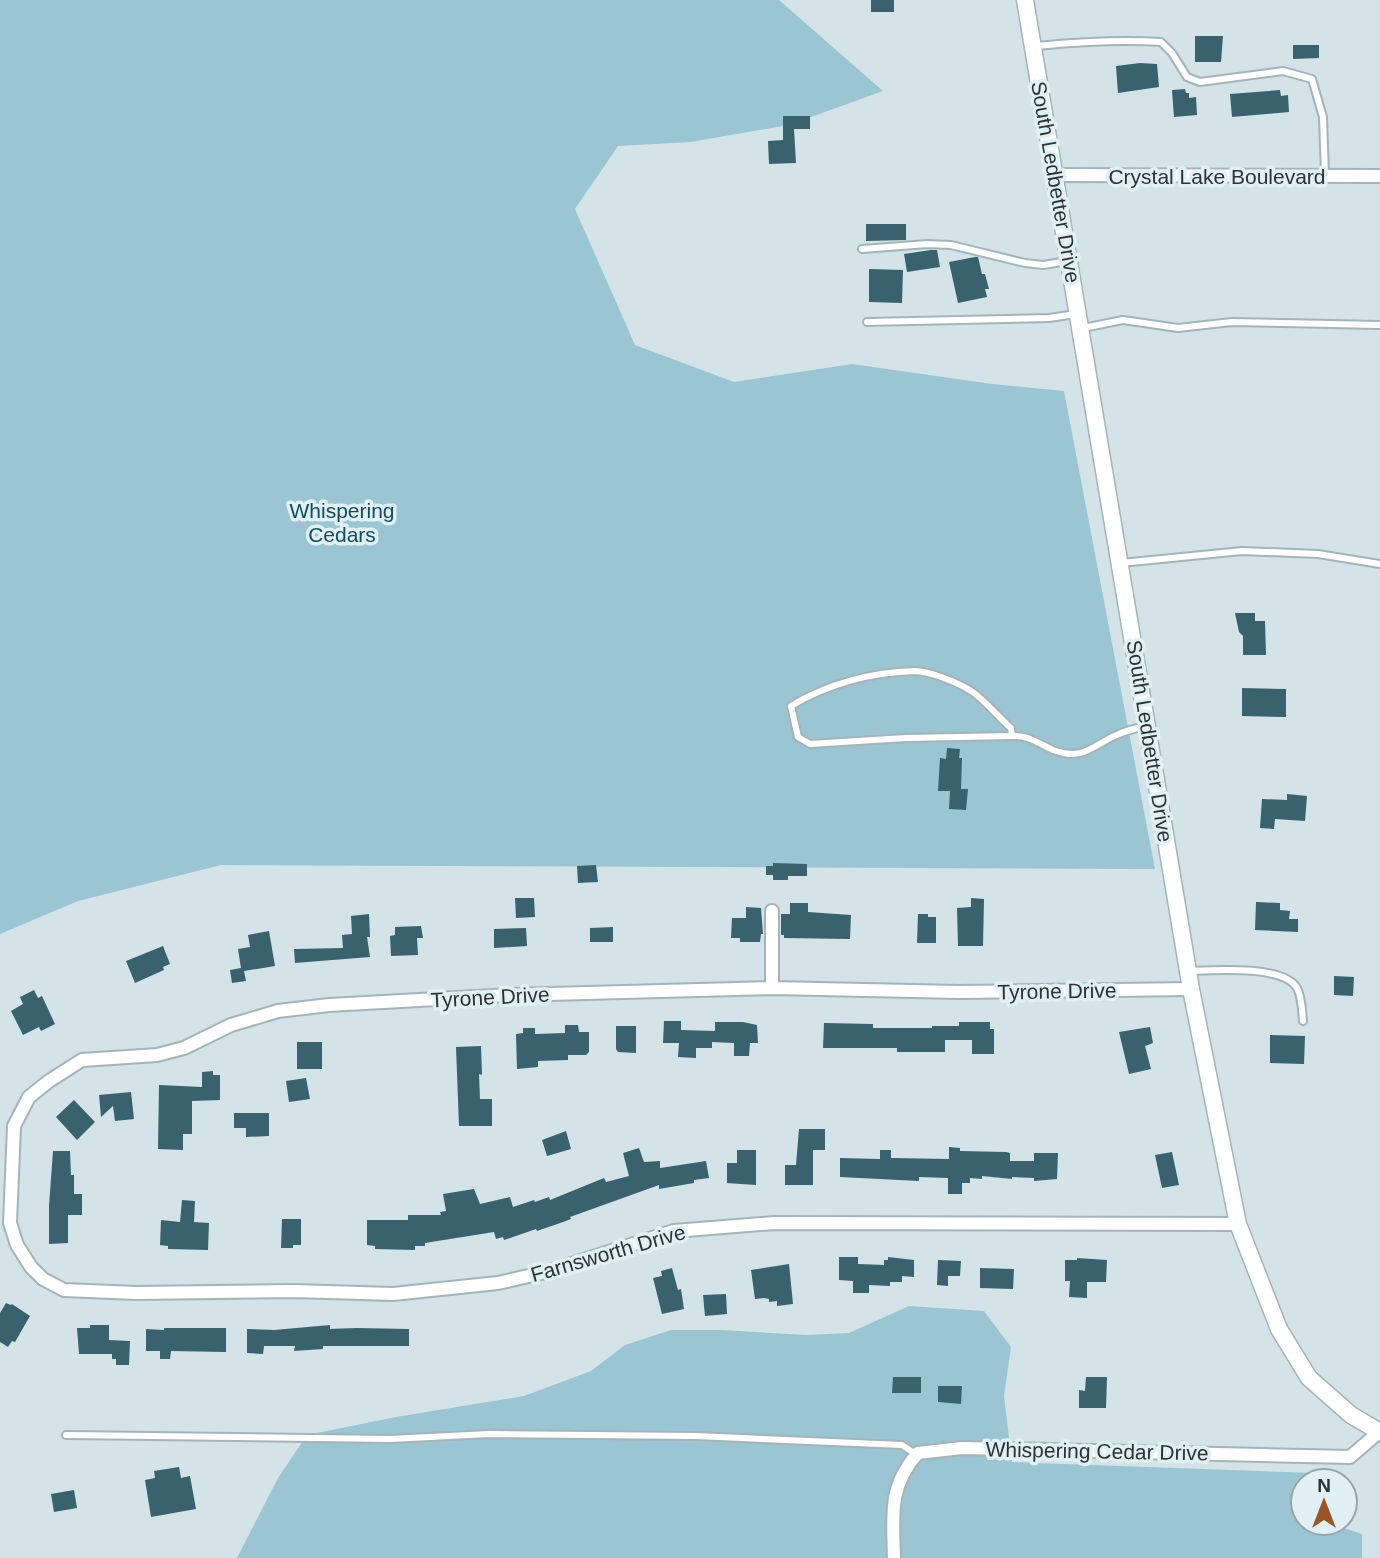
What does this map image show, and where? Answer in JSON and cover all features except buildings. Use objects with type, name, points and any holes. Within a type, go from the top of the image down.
[{"type":"street","name":"South Ledbetter Drive","points":[[1025,0],[1191,989],[1238,1224],[1279,1329],[1309,1378],[1351,1415],[1380,1432]]},
{"type":"street","name":"Crystal Lake Boulevard","points":[[1055,175],[1380,176]]},
{"type":"street","points":[[772,911],[772,988]]},
{"type":"street","name":"Tyrone Drive","points":[[64,1290],[43,1279],[31,1267],[17,1245],[10,1223],[14,1126],[29,1097],[49,1080],[82,1060],[156,1055],[184,1048],[242,1021],[278,1011],[316,1006],[512,995],[772,988],[959,992],[1191,989]]},
{"type":"street","name":"Farnsworth Drive","points":[[64,1290],[136,1293],[293,1291],[393,1294],[498,1283],[546,1272],[674,1231],[775,1223],[1238,1224]]},
{"type":"street","name":"Whispering Cedar Drive","points":[[917,1455],[935,1450],[961,1448],[1350,1457],[1380,1432]]},
{"type":"street","points":[[894,1558],[895,1497],[905,1468],[917,1455]]},
{"type":"lane","points":[[1033,46],[1085,41],[1161,42],[1172,53],[1187,77],[1200,82],[1283,71],[1312,79],[1323,117],[1325,176]]},
{"type":"lane","points":[[862,249],[951,245],[1025,263],[1042,265],[1069,261]]},
{"type":"lane","points":[[867,322],[1049,318],[1079,321],[1123,320],[1178,328],[1232,322],[1380,325]]},
{"type":"lane","points":[[1120,563],[1242,551],[1318,554],[1380,564]]},
{"type":"lane","points":[[1012,736],[1011,728],[973,692],[918,671],[850,680],[811,694],[791,706],[798,737],[810,744],[919,738],[1012,736],[1025,735],[1053,750],[1082,754],[1121,733],[1147,724]]},
{"type":"lane","points":[[1188,971],[1221,970],[1278,975],[1292,982],[1299,990],[1303,1021]]},
{"type":"lane","points":[[66,1434],[390,1439],[489,1434],[696,1436],[902,1445],[917,1455]]},
{"type":"green space","name":"Whispering Cedars","points":[[0,0],[779,0],[883,91],[789,125],[691,142],[618,146],[575,209],[635,345],[734,382],[852,364],[992,384],[1064,391],[1155,869],[221,865],[78,901],[0,934]]},
{"type":"green space","points":[[909,1306],[984,1311],[1011,1347],[1004,1396],[1012,1462],[1289,1472],[1289,1537],[1359,1537],[1359,1533],[1362,1534],[1362,1558],[237,1558],[278,1478],[307,1435],[524,1396],[591,1371],[625,1345],[671,1330],[806,1335],[849,1333]]}]
